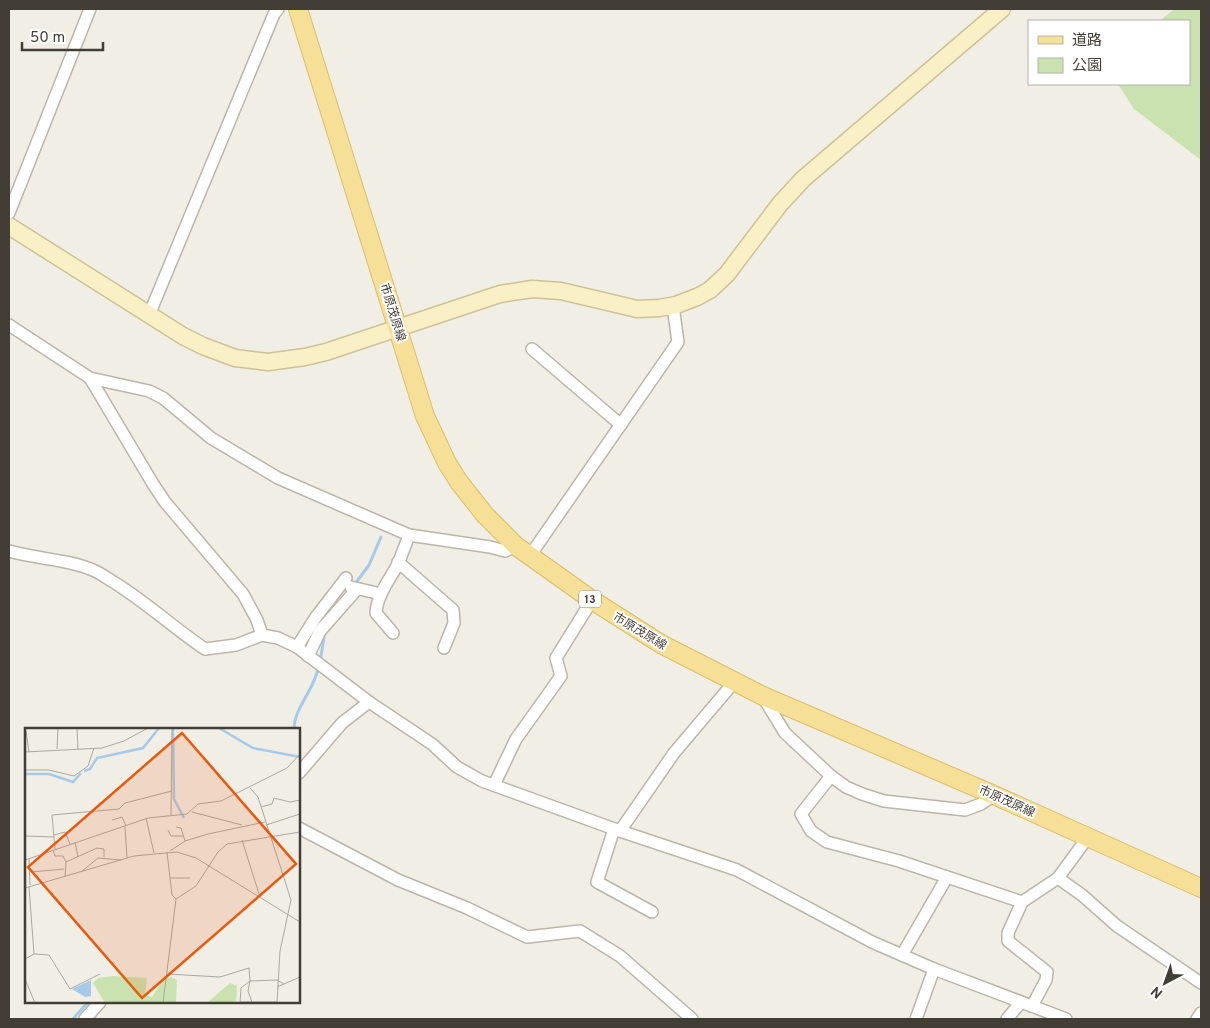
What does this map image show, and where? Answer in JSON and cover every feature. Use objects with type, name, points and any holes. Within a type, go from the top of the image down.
[{"type":"main road","name":"市原茂原線","points":[[298,9],[425,416],[447,463],[459,482],[484,515],[522,552],[661,644],[763,696],[994,795],[1201,888]]},
{"type":"street","points":[[9,213],[90,9]]},
{"type":"street","points":[[149,315],[274,14],[278,9]]},
{"type":"street","points":[[9,226],[149,315],[203,346],[235,358],[253,361],[276,361],[304,357],[398,329],[500,294],[532,289],[562,291],[637,309],[673,306],[710,290],[727,274],[780,204],[803,179],[1002,9]]},
{"type":"street","points":[[9,325],[90,378],[149,391],[164,398],[211,438],[278,478],[409,535],[505,551],[522,552],[622,425],[678,342],[673,306]]},
{"type":"street","points":[[532,349],[622,425]]},
{"type":"street","points":[[90,378],[165,502],[243,594],[262,635]]},
{"type":"street","points":[[392,633],[376,613],[381,594],[398,562],[409,535]]},
{"type":"street","points":[[9,551],[62,561],[95,571],[157,611],[180,632],[205,649],[236,646],[262,635],[278,638],[297,647],[369,702],[432,744],[457,767],[482,781],[617,830],[737,870],[872,942],[934,970],[1066,1019]]},
{"type":"street","points":[[398,562],[453,610],[454,623],[444,648]]},
{"type":"street","points":[[297,647],[316,617],[344,581],[357,589],[381,594]]},
{"type":"street","points":[[308,656],[320,631],[357,589]]},
{"type":"street","points":[[494,785],[516,740],[561,676],[556,658],[592,600]]},
{"type":"street","points":[[652,912],[597,882],[617,830],[674,753],[735,681]]},
{"type":"street","points":[[763,696],[785,733],[831,776],[846,787],[862,794],[884,801],[965,810],[981,804],[994,795]]},
{"type":"street","points":[[300,772],[342,723],[369,702]]},
{"type":"street","points":[[831,776],[801,814],[811,831],[827,842],[899,861],[1022,902]]},
{"type":"street","points":[[300,829],[398,880],[467,908],[527,937],[580,931],[620,956],[692,1019]]},
{"type":"street","points":[[1007,1019],[1026,1004],[1046,980],[1047,972],[1008,941],[1008,933],[1022,902],[1058,878],[1088,837]]},
{"type":"street","points":[[902,955],[946,877]]},
{"type":"street","points":[[1058,878],[1082,895],[1117,926],[1201,983]]},
{"type":"street","points":[[916,1019],[934,970]]},
{"type":"street","points":[[85,1019],[99,1003]]},
{"type":"street","points":[[1197,1019],[1201,1013]]},
{"type":"green space","points":[[1174,9],[1201,9],[1201,160],[1134,109],[1119,85],[1190,85],[1190,20],[1161,20]]},
{"type":"waterway","points":[[355,584],[369,565],[381,537]]},
{"type":"waterway","points":[[320,662],[325,631]]},
{"type":"waterway","points":[[294,728],[297,714],[313,683],[318,668]]},
{"type":"waterway","points":[[73,1019],[87,1003]]}]
